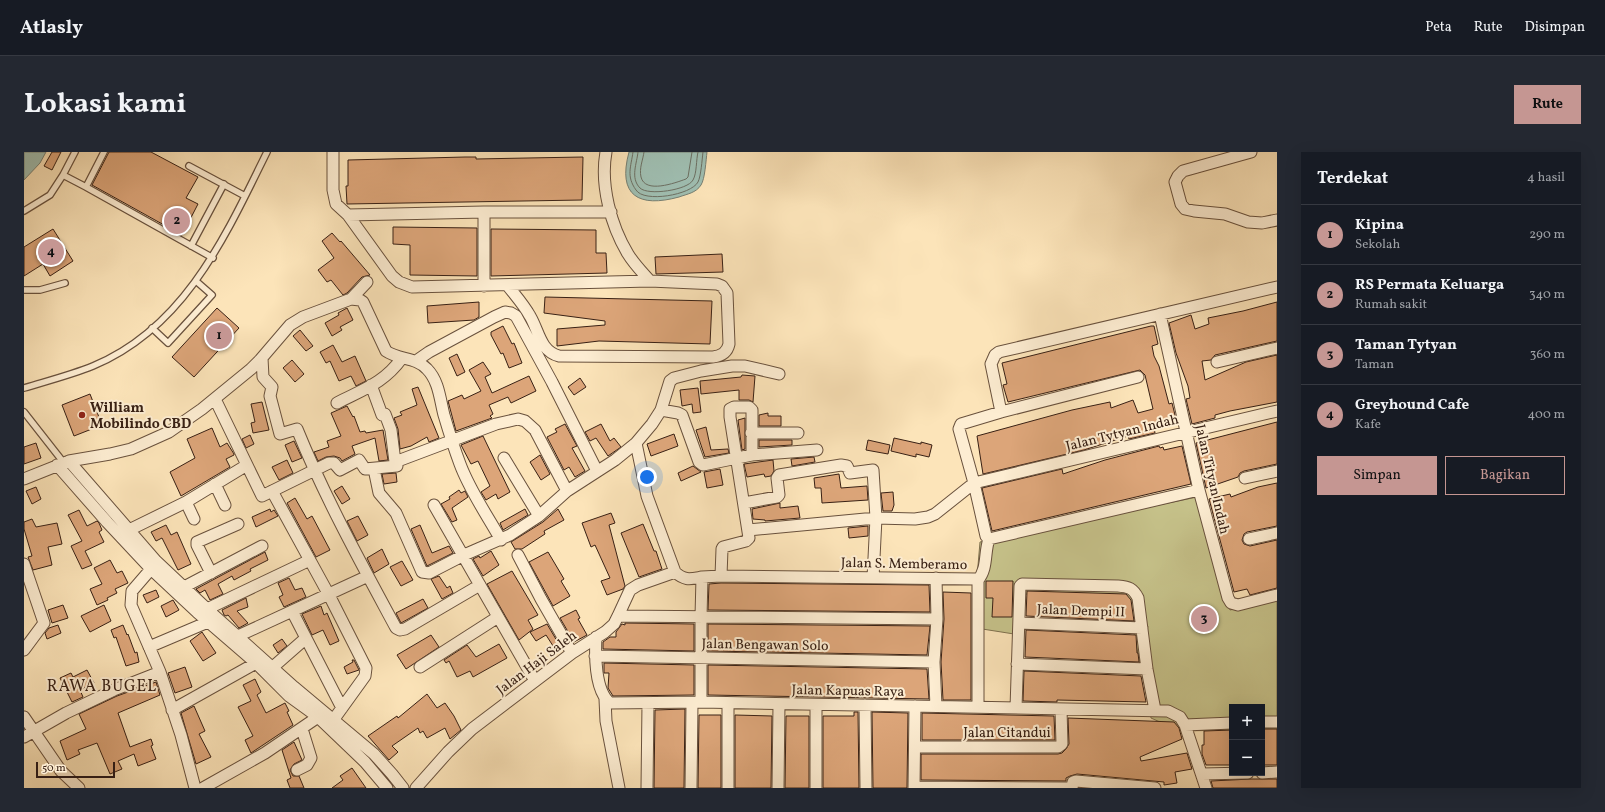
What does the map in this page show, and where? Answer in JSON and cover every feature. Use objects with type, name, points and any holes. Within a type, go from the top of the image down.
[{"type":"street","points":[[333,152],[334,199],[339,208],[348,215],[392,276],[404,286],[508,286],[650,281],[717,284],[722,286],[727,293],[728,350],[719,356],[713,357],[559,356],[552,354],[546,350],[530,316],[508,286]]},
{"type":"street","points":[[606,152],[606,182],[611,212],[628,255],[650,281]]},
{"type":"street","points":[[1251,152],[1183,171],[1178,176],[1176,182],[1181,204],[1185,209],[1225,214],[1248,222],[1262,223],[1277,220]]},
{"type":"street","points":[[348,215],[484,212],[611,212]]},
{"type":"street","points":[[484,212],[484,286]]},
{"type":"street","points":[[24,479],[63,463],[131,449],[188,420],[251,369],[290,325],[303,317],[351,299],[367,282]]},
{"type":"street","points":[[1001,412],[992,364],[994,355],[999,352],[1277,287]]},
{"type":"street","points":[[351,299],[360,300],[363,302],[386,351],[392,355],[416,361],[427,368],[435,381],[452,441],[467,482],[501,540]]},
{"type":"street","points":[[416,361],[494,316],[505,312],[516,316],[597,471]]},
{"type":"street","name":"Jalan Tityan Indah","points":[[1160,314],[1199,490],[1228,598],[1231,603],[1238,604],[1277,595]]},
{"type":"street","points":[[1217,362],[1277,348]]},
{"type":"street","points":[[262,358],[263,377],[272,387],[270,396],[280,434],[297,430],[314,470],[396,628],[400,630],[405,629],[480,584]]},
{"type":"street","points":[[338,403],[389,374],[402,358]]},
{"type":"street","points":[[374,469],[379,493],[396,513],[422,572],[430,573],[501,540],[540,516],[567,491],[616,460],[636,442],[652,424],[661,410],[670,381],[679,376],[732,366],[745,366],[779,374]]},
{"type":"street","points":[[978,580],[985,570],[988,543],[959,429],[960,426],[965,422],[1001,412],[1138,377]]},
{"type":"street","points":[[215,399],[262,496],[329,463],[334,463],[340,470],[360,460],[365,469],[397,466],[395,462],[391,430],[385,414],[382,415],[371,385]]},
{"type":"street","points":[[721,576],[722,549],[726,546],[748,539],[748,530],[730,417],[730,409],[734,407],[751,408],[752,455]]},
{"type":"street","points":[[661,410],[682,415],[701,464],[752,455],[817,450]]},
{"type":"street","name":"Jalan Tytyan Indah","points":[[974,484],[1277,411]]},
{"type":"street","points":[[395,462],[511,420],[526,421],[535,430],[567,491]]},
{"type":"street","points":[[751,433],[798,433]]},
{"type":"street","points":[[636,442],[647,496],[675,572]]},
{"type":"street","points":[[504,458],[540,516]]},
{"type":"street","points":[[63,463],[128,530],[208,622],[326,719],[374,754],[403,788]]},
{"type":"street","points":[[63,463],[125,542],[151,569],[207,610],[238,636],[273,667],[291,691]]},
{"type":"street","points":[[128,530],[186,502],[247,465]]},
{"type":"street","points":[[744,503],[777,498],[779,495],[777,478],[779,475],[845,465],[850,473],[873,471],[876,518],[873,578]]},
{"type":"street","points":[[1245,478],[1277,471]]},
{"type":"street","points":[[215,484],[225,505]]},
{"type":"street","points":[[748,530],[876,518],[915,519],[928,517],[935,514],[974,484]]},
{"type":"street","points":[[988,543],[1199,490]]},
{"type":"street","points":[[203,788],[265,753],[302,729],[326,719],[342,708],[365,676],[366,668],[329,594],[272,491]]},
{"type":"street","points":[[186,502],[194,519]]},
{"type":"street","points":[[434,505],[535,681]]},
{"type":"street","points":[[211,573],[197,545],[197,542],[238,524]]},
{"type":"street","points":[[1249,539],[1277,533]]},
{"type":"street","points":[[181,590],[262,546]]},
{"type":"street","points":[[518,555],[540,599],[572,653]]},
{"type":"street","points":[[207,610],[310,560]]},
{"type":"street","points":[[24,564],[27,582],[44,623],[24,650]]},
{"type":"street","points":[[151,569],[132,591],[131,605],[160,672],[181,735],[195,788]]},
{"type":"street","name":"Jalan S. Memberamo","points":[[675,572],[681,578],[688,579],[721,576],[936,578],[978,580],[978,707]]},
{"type":"street","name":"Jalan Haji Saleh","points":[[416,788],[448,752],[472,729],[572,653],[605,632],[614,624],[630,590],[638,585],[675,572]]},
{"type":"street","points":[[238,636],[368,576]]},
{"type":"street","points":[[691,788],[700,657],[702,578]]},
{"type":"street","points":[[936,578],[937,619],[934,662],[936,706]]},
{"type":"street","points":[[1016,708],[1020,586],[1022,584],[1118,586],[1128,587],[1133,590],[1136,593],[1147,669],[1155,710]]},
{"type":"street","points":[[292,611],[342,708]]},
{"type":"street","points":[[618,616],[937,619]]},
{"type":"street","points":[[420,666],[498,617]]},
{"type":"street","points":[[149,647],[208,622]]},
{"type":"street","name":"Jalan Dempi II","points":[[1019,623],[1142,628]]},
{"type":"street","points":[[596,637],[595,656],[602,692],[605,699],[606,721],[619,788]]},
{"type":"street","points":[[273,667],[306,638]]},
{"type":"street","name":"Jalan Bengawan Solo","points":[[595,656],[934,662]]},
{"type":"street","points":[[172,710],[256,663]]},
{"type":"street","points":[[1017,664],[1147,669]]},
{"type":"street","points":[[29,734],[114,690],[160,672]]},
{"type":"street","name":"Jalan Kapuas Raya","points":[[605,699],[610,703],[728,703],[1155,710],[1168,711],[1175,714],[1180,717],[1186,725]]},
{"type":"street","points":[[647,788],[648,703]]},
{"type":"street","points":[[728,703],[728,788]]},
{"type":"street","points":[[778,788],[779,704]]},
{"type":"street","points":[[816,705],[816,788]]},
{"type":"street","points":[[865,706],[866,788]]},
{"type":"street","points":[[915,706],[914,787],[1070,788],[1073,782],[1076,781],[1155,788]]},
{"type":"street","name":"Jalan Citandui","points":[[915,748],[1058,747],[1062,744],[1061,709]]},
{"type":"street","points":[[24,717],[29,734],[61,771],[79,788]]},
{"type":"street","points":[[326,719],[387,788]]},
{"type":"street","points":[[1265,722],[1277,722]]},
{"type":"street","points":[[1206,788],[1186,725],[1229,723]]},
{"type":"street","points":[[297,770],[307,765],[311,758],[302,729]]},
{"type":"street","points":[[1265,773],[1277,772]]},
{"type":"street","points":[[1202,774],[1229,773]]},
{"type":"lane","points":[[24,211],[50,195],[75,152]]},
{"type":"lane","points":[[86,187],[104,152]]},
{"type":"lane","points":[[24,388],[94,366],[129,347],[180,302],[212,258],[267,152]]},
{"type":"lane","points":[[189,166],[245,196]]},
{"type":"lane","points":[[63,175],[212,258]]},
{"type":"lane","points":[[191,246],[224,184]]},
{"type":"lane","points":[[152,328],[168,343],[190,320],[212,295],[196,281]]},
{"type":"lane","points":[[24,290],[40,290],[65,283]]},
{"type":"lane","points":[[24,412],[63,463]]},
{"type":"shaded area","points":[[1197,497],[1230,610],[1277,599],[1277,729],[1265,729],[1265,704],[1229,704],[1229,730],[1180,731],[1151,718],[1128,604],[1015,593],[1014,634],[976,628],[976,589],[980,542]]},
{"type":"water","points":[[24,152],[46,152],[40,163],[24,180]]},
{"type":"water","points":[[629,152],[707,152],[701,185],[694,192],[679,197],[653,201],[642,199],[634,195],[629,188],[626,179],[626,167]]},
{"type":"building","points":[[52,152],[61,152],[52,170],[44,166]]},
{"type":"building","points":[[109,152],[151,152],[198,177],[186,198],[198,204],[182,235],[92,185]]},
{"type":"building","points":[[476,157],[476,159],[583,157],[582,200],[347,204],[346,186],[348,186],[348,160]]},
{"type":"building","points":[[393,227],[477,228],[477,276],[410,275],[410,245],[393,244]]},
{"type":"building","points":[[53,229],[73,261],[50,276],[43,264],[24,276],[24,247]]},
{"type":"building","points":[[491,229],[596,230],[596,253],[606,253],[607,273],[491,276]]},
{"type":"building","points":[[332,233],[340,242],[341,241],[370,275],[362,277],[347,293],[343,295],[331,280],[327,282],[318,270],[334,258],[322,241]]},
{"type":"building","points":[[722,254],[723,272],[656,274],[655,257]]},
{"type":"building","points":[[545,297],[712,301],[710,344],[599,341],[557,346],[557,329],[605,325],[605,321],[544,313]]},
{"type":"building","points":[[479,302],[479,317],[474,320],[428,323],[427,306]]},
{"type":"building","points":[[1277,302],[1277,341],[1215,355],[1211,360],[1202,361],[1205,380],[1246,362],[1277,355],[1277,402],[1230,411],[1215,415],[1215,418],[1192,424],[1186,399],[1190,398],[1188,386],[1176,353],[1169,323],[1191,315],[1195,329],[1209,324],[1208,318]]},
{"type":"building","points":[[217,308],[239,328],[194,377],[172,357]]},
{"type":"building","points":[[347,308],[353,320],[340,327],[342,330],[332,336],[325,323],[339,315],[338,313]]},
{"type":"building","points":[[503,326],[512,344],[514,343],[522,363],[509,368],[503,353],[501,354],[491,335],[491,332]]},
{"type":"building","points":[[1154,326],[1158,344],[1152,346],[1154,356],[1159,366],[1169,404],[1172,403],[1177,423],[1154,428],[1155,433],[1129,439],[1128,436],[1084,450],[983,474],[977,436],[1072,410],[1110,402],[1111,408],[1133,400],[1138,413],[1153,409],[1145,375],[1140,370],[1008,402],[1003,385],[1007,384],[1002,363]]},
{"type":"building","points":[[300,330],[313,346],[306,351],[293,336]]},
{"type":"building","points":[[333,345],[342,362],[355,356],[366,381],[356,386],[351,376],[339,381],[330,361],[326,363],[320,352]]},
{"type":"building","points":[[457,354],[465,372],[457,376],[449,358]]},
{"type":"building","points":[[292,360],[304,374],[295,382],[283,368]]},
{"type":"building","points":[[483,362],[491,374],[485,377],[492,393],[529,376],[536,391],[511,403],[508,397],[489,405],[493,414],[490,416],[492,418],[456,431],[448,401],[462,395],[464,399],[481,391],[469,370]]},
{"type":"building","points":[[742,375],[755,376],[753,402],[749,400],[739,400],[739,390],[701,394],[700,381],[741,377]]},
{"type":"building","points":[[580,378],[586,387],[574,395],[568,387]]},
{"type":"building","points":[[418,387],[439,438],[429,442],[427,437],[411,446],[400,449],[398,429],[394,418],[402,415],[400,412],[417,405],[412,389]]},
{"type":"building","points":[[698,388],[701,412],[693,413],[692,404],[682,406],[680,390]]},
{"type":"building","name":"William Mobilindo CBD","points":[[90,394],[102,425],[74,436],[62,405]]},
{"type":"building","points":[[262,402],[269,430],[253,433],[251,423],[255,422],[251,404]]},
{"type":"building","points":[[347,406],[353,417],[354,416],[360,432],[365,431],[366,433],[383,430],[388,460],[379,461],[375,438],[352,446],[355,454],[342,461],[340,458],[334,456],[326,457],[318,461],[314,452],[329,447],[327,441],[341,436],[331,413]]},
{"type":"building","points":[[768,413],[768,416],[781,416],[781,426],[759,426],[759,415]]},
{"type":"building","points":[[745,418],[745,449],[742,450],[738,420]]},
{"type":"building","points":[[1277,422],[1277,464],[1244,471],[1240,473],[1238,477],[1206,488],[1196,443]]},
{"type":"building","points":[[565,424],[577,446],[572,448],[585,471],[575,477],[569,467],[564,470],[547,437],[557,432],[555,429]]},
{"type":"building","points":[[601,424],[610,441],[614,438],[621,447],[608,456],[596,438],[590,441],[585,432]]},
{"type":"building","points":[[706,427],[711,450],[728,449],[729,453],[705,457],[696,430]]},
{"type":"building","points":[[212,428],[220,447],[227,443],[234,454],[226,459],[230,467],[181,496],[170,472],[195,458],[187,439]]},
{"type":"building","points":[[674,434],[678,446],[651,456],[647,444]]},
{"type":"building","points":[[250,435],[254,444],[246,448],[242,439]]},
{"type":"building","points":[[483,436],[510,492],[498,499],[496,494],[486,500],[481,492],[490,486],[478,461],[471,464],[461,445]]},
{"type":"building","points":[[894,438],[932,445],[929,457],[916,454],[916,457],[891,451]]},
{"type":"building","points":[[759,440],[792,440],[792,445],[759,447]]},
{"type":"building","points":[[868,440],[890,445],[888,454],[866,450]]},
{"type":"building","points":[[294,441],[302,458],[292,462],[285,445]]},
{"type":"building","points":[[36,443],[41,458],[24,464],[24,447]]},
{"type":"building","points":[[1159,446],[1160,448],[1163,447],[1164,450],[1182,446],[1191,484],[992,531],[982,488],[1062,469],[1063,474],[1105,460]]},
{"type":"building","points":[[540,455],[550,474],[541,480],[530,462]]},
{"type":"building","points":[[814,457],[815,462],[792,466],[791,459]]},
{"type":"building","points":[[287,460],[293,473],[279,480],[272,467]]},
{"type":"building","points":[[773,460],[774,471],[771,476],[765,477],[764,474],[747,477],[744,464]]},
{"type":"building","points":[[693,466],[701,472],[681,481],[678,473]]},
{"type":"building","points":[[720,469],[723,485],[707,488],[704,472]]},
{"type":"building","points":[[396,473],[397,482],[384,484],[382,474]]},
{"type":"building","points":[[839,474],[841,488],[867,486],[868,500],[822,503],[821,488],[815,488],[814,478]]},
{"type":"building","points":[[1277,483],[1277,526],[1247,532],[1244,534],[1242,540],[1244,544],[1250,546],[1277,540],[1277,588],[1250,595],[1247,589],[1234,592],[1209,499],[1230,494],[1231,497],[1258,487]]},
{"type":"building","points":[[342,486],[350,499],[342,504],[334,491]]},
{"type":"building","points":[[36,487],[41,499],[32,504],[26,491]]},
{"type":"building","points":[[459,490],[461,493],[465,491],[468,497],[452,508],[457,520],[452,522],[441,504],[450,499],[449,497]]},
{"type":"building","points":[[893,492],[894,505],[892,511],[883,511],[881,493]]},
{"type":"building","points":[[295,498],[307,519],[312,516],[330,550],[316,557],[287,503]]},
{"type":"building","points":[[780,503],[780,508],[798,506],[800,518],[765,521],[753,519],[752,509]]},
{"type":"building","points":[[270,509],[271,512],[274,510],[278,516],[256,527],[252,517]]},
{"type":"building","points":[[525,509],[528,515],[503,530],[500,523]]},
{"type":"building","points":[[558,509],[564,520],[544,531],[545,534],[522,549],[515,549],[511,542],[543,522]]},
{"type":"building","points":[[79,510],[87,526],[97,521],[99,523],[102,530],[99,532],[104,542],[85,551],[92,565],[82,569],[71,546],[82,541],[68,515]]},
{"type":"building","points":[[611,513],[615,523],[609,525],[625,586],[623,589],[607,595],[601,581],[610,578],[595,545],[591,547],[582,523]]},
{"type":"building","points":[[358,516],[368,535],[357,541],[347,521]]},
{"type":"building","points":[[32,519],[36,527],[57,523],[62,544],[48,547],[52,565],[33,570],[28,557],[32,556],[24,529],[24,522]]},
{"type":"building","points":[[643,524],[654,551],[656,551],[662,569],[639,577],[621,533]]},
{"type":"building","points":[[166,525],[171,535],[177,532],[191,564],[178,570],[162,538],[156,541],[151,532]]},
{"type":"building","points":[[420,525],[432,553],[449,546],[453,553],[427,566],[411,529]]},
{"type":"building","points":[[868,526],[868,536],[849,538],[848,528]]},
{"type":"building","points":[[382,549],[389,564],[374,573],[367,558]]},
{"type":"building","points":[[491,551],[499,565],[483,576],[473,559],[479,556],[480,558]]},
{"type":"building","points":[[265,552],[268,560],[250,569],[251,571],[234,580],[232,576],[218,584],[223,594],[210,600],[205,590],[200,593],[196,589]]},
{"type":"building","points":[[548,552],[564,579],[561,581],[570,596],[553,606],[529,562]]},
{"type":"building","points":[[110,560],[117,573],[122,571],[128,583],[115,589],[117,593],[107,598],[108,600],[97,605],[90,589],[102,584],[94,568]]},
{"type":"building","points":[[402,561],[413,580],[401,586],[390,567]]},
{"type":"building","points":[[512,571],[538,615],[528,620],[533,629],[519,640],[487,584]]},
{"type":"building","points":[[439,576],[447,588],[450,586],[453,593],[442,599],[431,579]]},
{"type":"building","points":[[289,578],[295,590],[302,588],[306,597],[284,607],[279,597],[283,595],[278,583]]},
{"type":"building","points":[[986,581],[1013,581],[1012,617],[992,617],[993,598],[986,598]]},
{"type":"building","points":[[709,584],[929,585],[930,612],[708,610]]},
{"type":"building","points":[[156,590],[159,597],[147,603],[143,595]]},
{"type":"building","points":[[1027,591],[1126,594],[1131,600],[1134,621],[1026,616]]},
{"type":"building","points":[[943,592],[971,593],[971,700],[943,700],[941,662],[944,619]]},
{"type":"building","points":[[246,598],[248,607],[237,611],[248,623],[239,628],[228,615],[224,615],[222,610]]},
{"type":"building","points":[[423,599],[428,608],[401,623],[396,613]]},
{"type":"building","points":[[173,600],[179,610],[166,617],[161,606]]},
{"type":"building","points":[[63,605],[68,618],[52,623],[48,610]]},
{"type":"building","points":[[104,605],[111,621],[90,632],[81,616]]},
{"type":"building","points":[[321,606],[324,615],[327,613],[339,641],[330,645],[323,630],[312,635],[302,614]]},
{"type":"building","points":[[576,610],[580,618],[578,619],[587,635],[574,642],[560,618]]},
{"type":"building","points":[[625,623],[694,624],[694,651],[603,649],[603,642],[610,637],[616,637],[616,632],[622,624],[625,625]]},
{"type":"building","points":[[547,624],[560,646],[555,649],[546,635],[536,641],[530,632]]},
{"type":"building","points":[[708,624],[930,626],[927,655],[708,651]]},
{"type":"building","points":[[58,625],[61,633],[47,639],[45,633],[49,628]]},
{"type":"building","points":[[123,625],[135,653],[137,652],[139,662],[126,666],[116,637],[114,638],[111,630]]},
{"type":"building","points":[[1026,630],[1136,635],[1139,662],[1025,657]]},
{"type":"building","points":[[202,632],[216,653],[203,661],[190,641]]},
{"type":"building","points":[[431,635],[439,647],[406,669],[397,655]]},
{"type":"building","points":[[282,639],[287,646],[278,653],[273,645]]},
{"type":"building","points":[[499,644],[507,658],[473,677],[470,671],[457,677],[449,661],[446,663],[444,660],[467,645],[476,657]]},
{"type":"building","points":[[352,660],[354,660],[359,670],[347,674],[344,667],[353,662]]},
{"type":"building","points":[[604,663],[694,665],[694,695],[613,696],[608,688],[609,673],[604,673]]},
{"type":"building","points":[[708,665],[927,669],[929,699],[708,695]]},
{"type":"building","points":[[185,667],[192,687],[175,693],[168,673]]},
{"type":"building","points":[[87,670],[94,683],[80,690],[83,697],[72,702],[60,678],[71,673],[73,677]]},
{"type":"building","points":[[1024,671],[1141,676],[1146,702],[1057,700],[1057,702],[1023,701]]},
{"type":"building","points":[[255,679],[261,692],[257,695],[266,713],[285,703],[293,725],[251,753],[245,740],[253,736],[238,707],[251,701],[243,685]]},
{"type":"building","points":[[156,682],[160,695],[118,713],[130,747],[151,739],[153,745],[151,746],[156,759],[138,766],[134,754],[118,761],[122,769],[110,774],[97,743],[78,750],[80,754],[67,760],[60,741],[86,729],[79,714],[117,696]]},
{"type":"building","points":[[427,694],[437,708],[445,703],[461,730],[450,739],[445,728],[427,738],[423,731],[420,733],[418,728],[392,746],[398,752],[389,760],[368,736],[397,716],[398,718]]},
{"type":"building","points":[[194,706],[205,731],[199,734],[211,757],[196,764],[181,713]]},
{"type":"building","points":[[685,709],[684,788],[654,788],[655,710]]},
{"type":"building","points":[[854,712],[858,712],[859,788],[823,788],[823,716],[854,716]]},
{"type":"building","points":[[872,712],[908,713],[907,788],[873,788]]},
{"type":"building","points":[[922,713],[1054,716],[1055,740],[922,740]]},
{"type":"building","points":[[699,715],[721,715],[721,788],[698,788]]},
{"type":"building","points":[[735,715],[772,716],[771,788],[735,788]]},
{"type":"building","points":[[786,716],[809,716],[809,788],[785,788]]},
{"type":"building","points":[[1068,718],[1174,722],[1179,728],[1182,739],[1140,757],[1141,761],[1187,753],[1192,769],[1175,772],[1177,783],[1164,785],[1164,782],[1077,774],[1066,778],[1066,781],[921,780],[921,754],[1062,753],[1069,744]]},
{"type":"building","points":[[1265,729],[1277,729],[1277,765],[1265,765]]},
{"type":"building","points":[[1229,730],[1229,765],[1206,765],[1202,754],[1202,745],[1204,745],[1204,731]]},
{"type":"building","points":[[294,742],[302,760],[294,764],[290,770],[293,776],[299,776],[304,788],[290,788],[287,780],[291,778],[282,750]]},
{"type":"building","points":[[352,768],[366,788],[332,788],[343,780],[340,776]]},
{"type":"building","points":[[1277,779],[1277,788],[1213,788],[1211,781]]},
{"type":"place","name":"RS Permata Keluarga","points":[[177,221]]},
{"type":"place","name":"Greyhound Cafe","points":[[51,252]]},
{"type":"place","name":"Kipina","points":[[219,336]]},
{"type":"place","name":"William Mobilindo CBD","points":[[82,415]]},
{"type":"place","name":"Taman Tytyan","points":[[1204,619]]},
{"type":"district","name":"RAWA BUGEL","points":[[102,685]]}]
